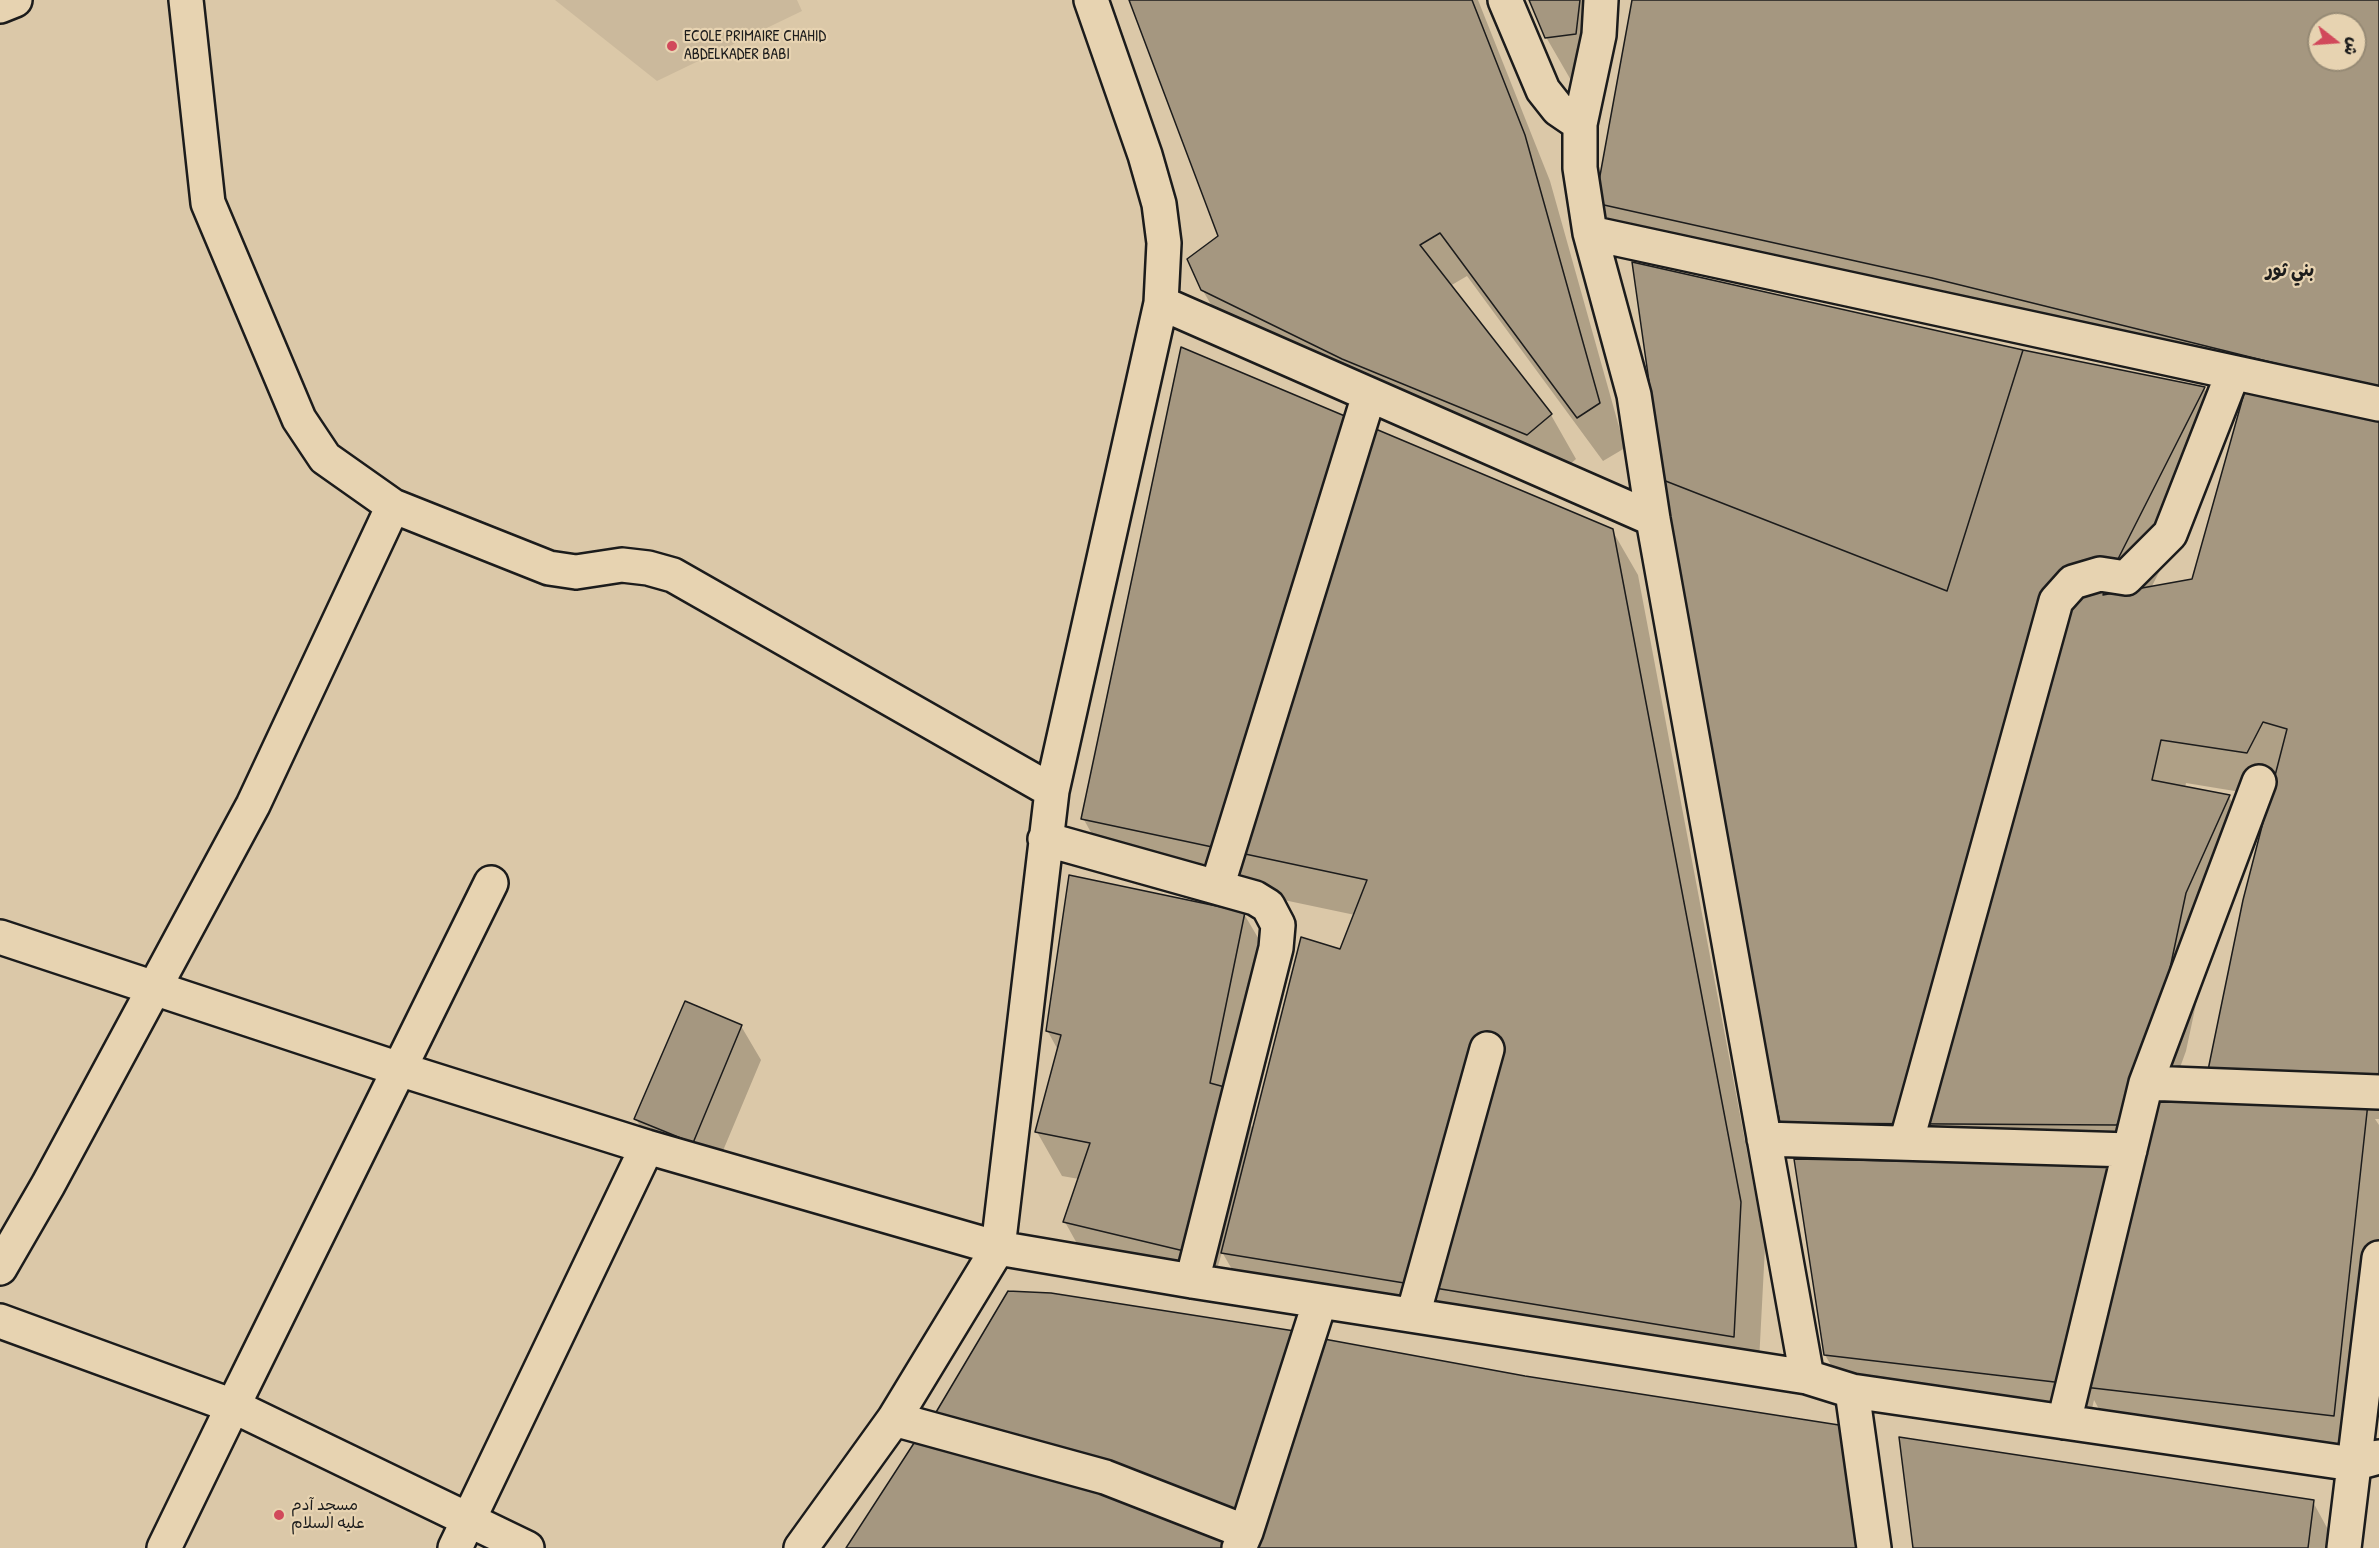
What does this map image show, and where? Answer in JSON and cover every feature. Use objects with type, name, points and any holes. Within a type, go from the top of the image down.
[{"type":"street","points":[[0,6],[15,0]]},
{"type":"street","points":[[186,0],[208,203],[299,419],[325,458],[393,506],[549,568],[576,572],[622,566],[648,568],[673,575],[1052,791]]},
{"type":"street","points":[[801,1548],[894,1419],[998,1248],[1052,791],[1161,303],[1164,243],[1158,204],[1145,155],[1091,0]]},
{"type":"street","points":[[1505,0],[1543,90],[1558,109],[1580,124]]},
{"type":"street","points":[[1601,0],[1599,35],[1580,124],[1580,168],[1590,232],[1634,395],[1653,519],[1807,1377]]},
{"type":"street","points":[[1590,232],[2379,404]]},
{"type":"street","points":[[1161,303],[1653,519]]},
{"type":"street","points":[[1906,1143],[2056,602],[2073,582],[2100,574],[2126,578],[2170,534],[2233,373]]},
{"type":"street","points":[[1217,887],[1369,395]]},
{"type":"street","points":[[0,1268],[48,1185],[253,805],[393,506]]},
{"type":"street","points":[[2064,1422],[2146,1083],[2259,782]]},
{"type":"street","points":[[1045,839],[1255,898],[1268,906],[1278,925],[1276,948],[1192,1281]]},
{"type":"street","points":[[164,1548],[491,883]]},
{"type":"street","points":[[0,937],[399,1069],[647,1147],[998,1248],[1192,1281],[1807,1377],[1852,1391],[2064,1422],[2366,1460]]},
{"type":"street","points":[[1413,1316],[1487,1049]]},
{"type":"street","points":[[2146,1083],[2379,1092]]},
{"type":"street","points":[[1764,1139],[2130,1150]]},
{"type":"street","points":[[462,1534],[647,1147]]},
{"type":"street","points":[[2344,1548],[2366,1460],[2379,1258]]},
{"type":"street","points":[[894,1419],[1105,1477],[1242,1540],[1320,1301]]},
{"type":"street","points":[[0,1321],[233,1406],[462,1534],[527,1548]]},
{"type":"street","points":[[1852,1391],[1874,1548]]},
{"type":"shaded area","name":"ECOLE PRIMAIRE CHAHID ABDELKADER BABI","points":[[555,0],[797,0],[802,11],[657,81]]},
{"type":"building","points":[[1129,0],[1472,0],[1525,135],[1600,403],[1577,418],[1440,233],[1420,245],[1552,414],[1527,435],[1342,359],[1201,290],[1187,259],[1218,236]]},
{"type":"building","points":[[1529,0],[1580,0],[1576,34],[1545,38]]},
{"type":"building","points":[[1632,0],[2379,0],[2379,389],[1932,278],[1595,203]]},
{"type":"building","points":[[1632,262],[2023,350],[1947,591],[1663,480]]},
{"type":"building","points":[[1181,347],[1613,529],[1741,1202],[1734,1337],[1221,1253],[1301,937],[1340,949],[1367,880],[1081,819]]},
{"type":"building","points":[[2023,350],[2205,387],[2119,557],[2103,595],[2192,579],[2245,390],[2379,415],[2379,1075],[2207,1075],[2243,900],[2287,729],[2263,722],[2247,753],[2161,740],[2152,780],[2230,795],[2186,893],[2162,1006],[2117,1125],[1780,1123],[1697,716],[1663,480],[1947,591]]},
{"type":"building","points":[[1069,875],[1245,912],[1210,1083],[1232,1089],[1184,1251],[1063,1222],[1090,1143],[1035,1132],[1061,1035],[1046,1031]]},
{"type":"building","points":[[685,1001],[742,1025],[693,1143],[634,1119]]},
{"type":"building","points":[[2146,1102],[2368,1103],[2334,1416],[2084,1387]]},
{"type":"building","points":[[1794,1159],[2110,1165],[2063,1383],[1824,1355]]},
{"type":"building","points":[[1008,1291],[1051,1293],[1301,1332],[1244,1515],[932,1419]]},
{"type":"building","points":[[1324,1339],[1525,1376],[1839,1425],[1858,1548],[1250,1548]]},
{"type":"building","points":[[1899,1437],[2314,1500],[2308,1548],[1913,1548]]},
{"type":"building","points":[[916,1440],[1099,1486],[1236,1537],[1232,1548],[846,1548]]},
{"type":"place","name":"ECOLE PRIMAIRE CHAHID ABDELKADER BABI","points":[[672,46]]},
{"type":"place","name":"مسجد آدم عليه السلام","points":[[279,1515]]},
{"type":"district","name":"بني ثور","points":[[2290,271]]}]
